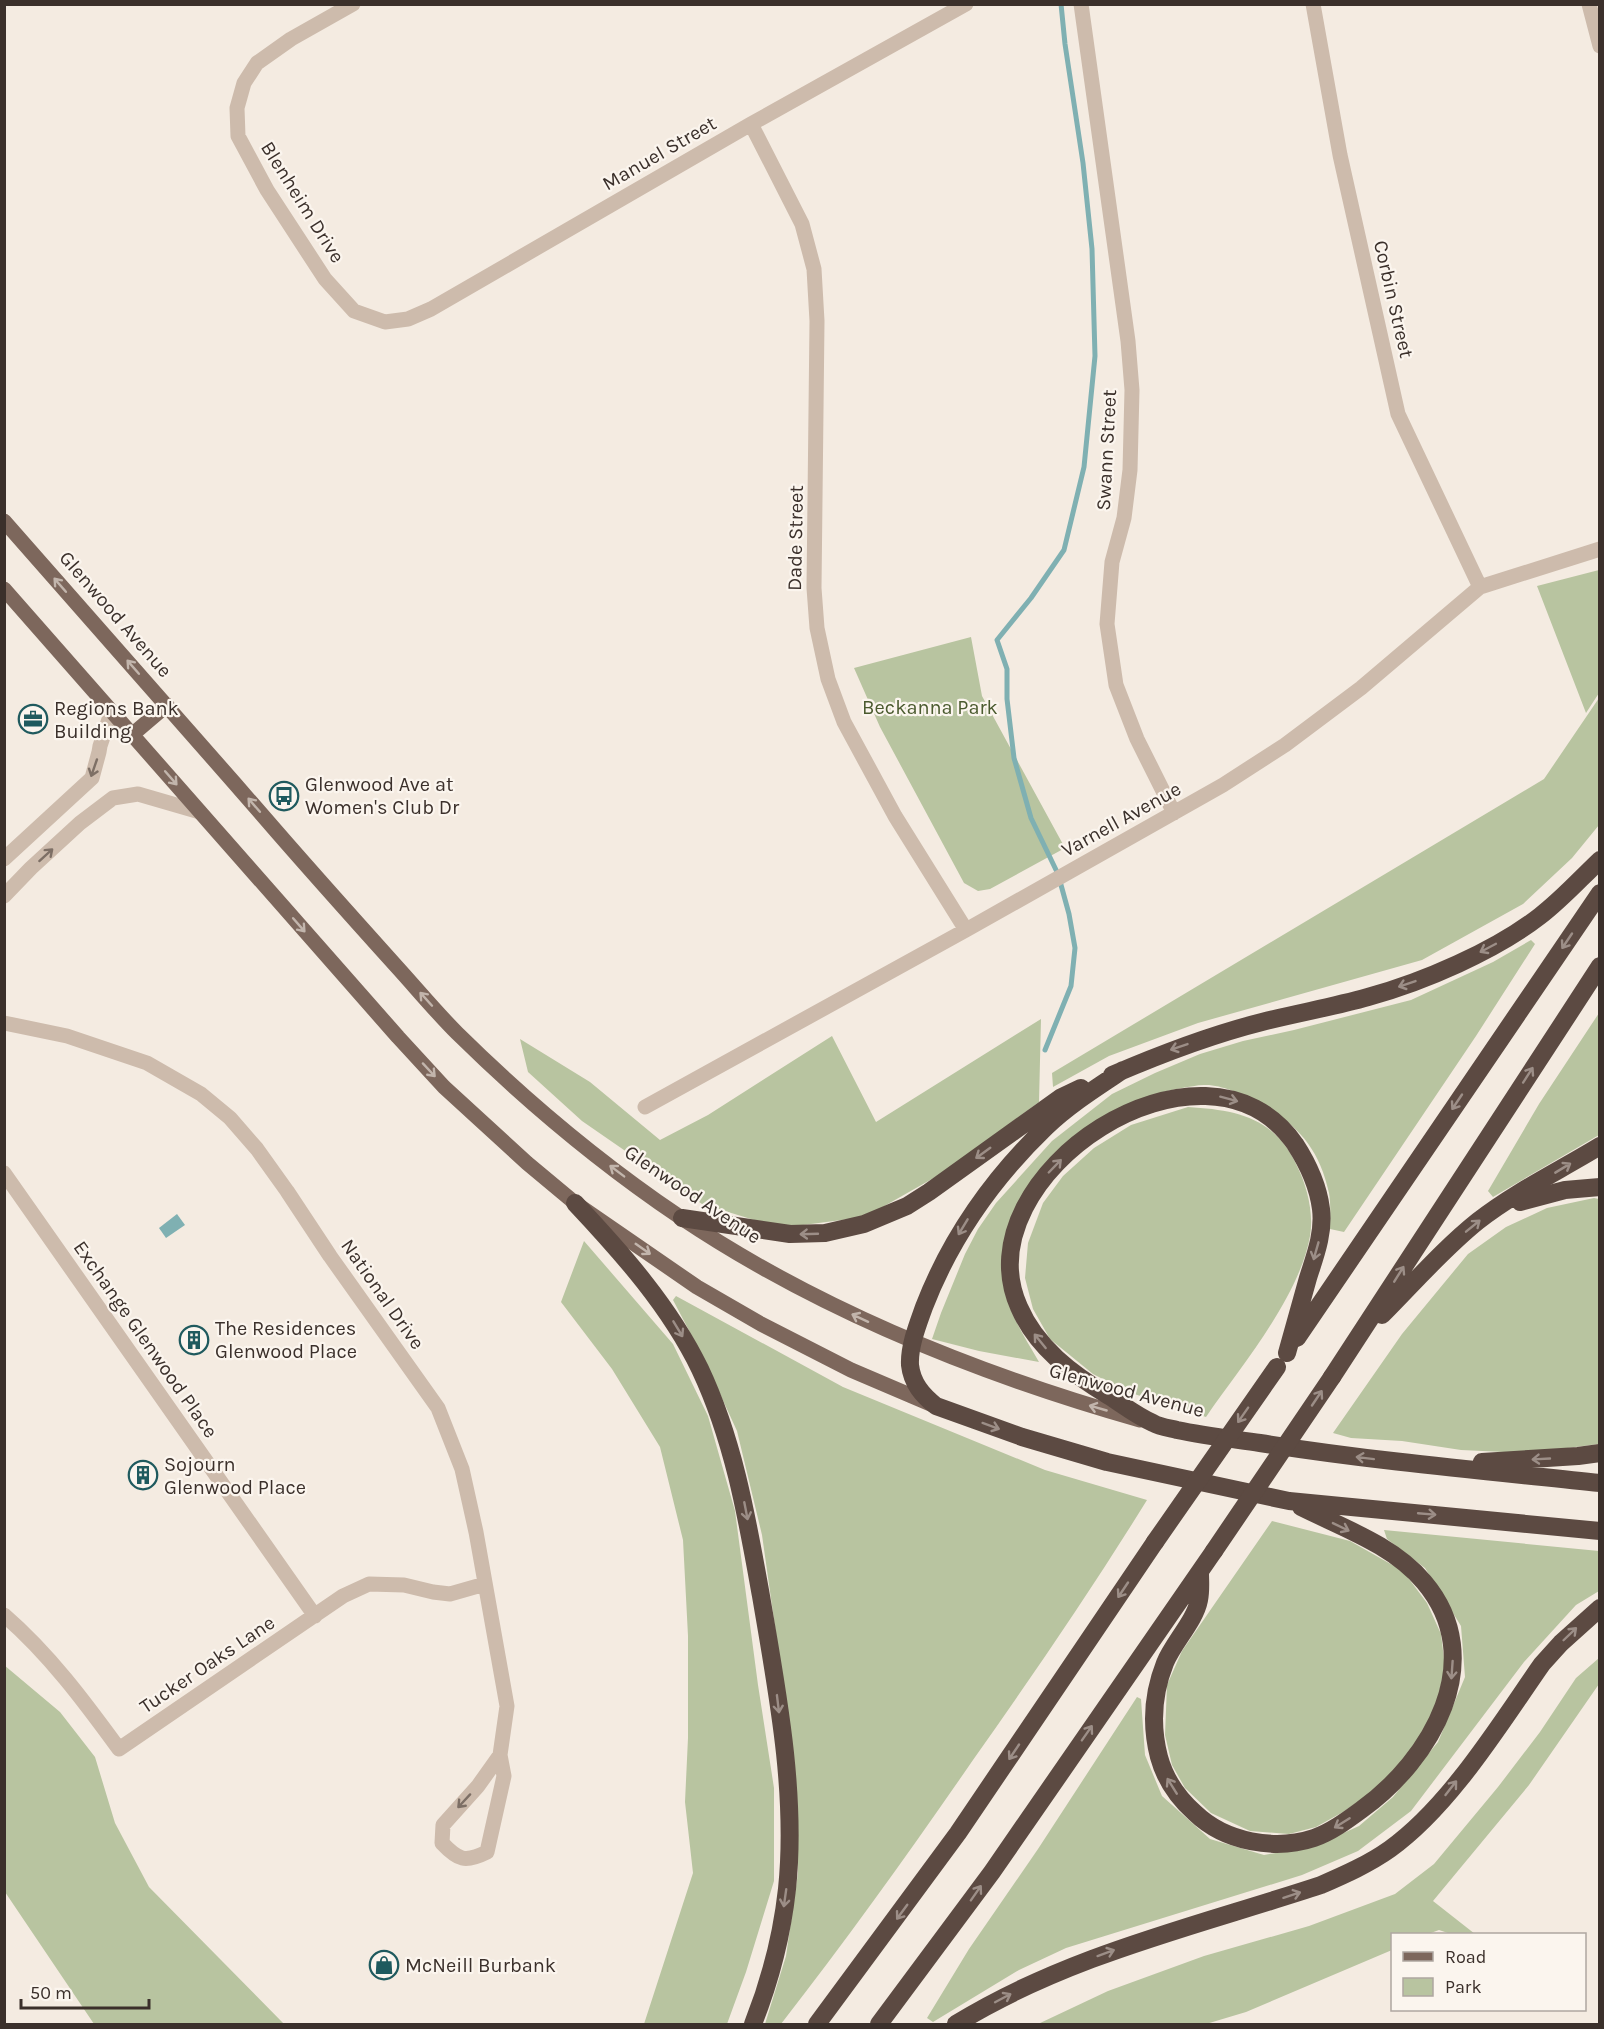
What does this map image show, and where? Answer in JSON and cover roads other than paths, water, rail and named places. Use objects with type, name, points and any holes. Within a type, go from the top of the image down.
[{"type":"highway","points":[[682,1218],[789,1234],[825,1233],[864,1224],[907,1206],[929,1192],[1060,1098],[1123,1070],[1181,1047],[1261,1022],[1368,997],[1416,981],[1461,962],[1496,944],[1540,916],[1599,860]]},
{"type":"highway","points":[[817,2025],[958,1833],[1599,893]]},
{"type":"highway","points":[[879,2025],[992,1872],[1071,1755],[1200,1573],[1356,1341],[1599,966]]},
{"type":"highway","points":[[1123,1070],[1087,1093],[1047,1126],[1018,1155],[979,1202],[948,1253],[928,1297],[913,1342],[910,1365],[921,1392],[936,1406],[1022,1437],[1107,1462],[1289,1501],[1599,1531]]},
{"type":"highway","points":[[1154,1425],[1088,1384],[1050,1353],[1025,1320],[1017,1304],[1012,1282],[1010,1256],[1013,1233],[1033,1193],[1043,1178],[1072,1150],[1122,1116],[1160,1101],[1183,1096],[1219,1096],[1262,1112],[1289,1136],[1311,1172],[1321,1211],[1321,1225],[1319,1242],[1282,1360]]},
{"type":"highway","points":[[1356,1341],[1459,1237],[1495,1209],[1599,1146]]},
{"type":"highway","points":[[1495,1209],[1548,1193],[1583,1187],[1599,1187]]},
{"type":"highway","points":[[575,1203],[617,1249],[671,1318],[687,1343],[721,1421],[736,1466],[744,1502],[772,1661],[786,1769],[789,1833],[787,1887],[780,1938],[753,2025]]},
{"type":"highway","name":"Glenwood Avenue","points":[[1154,1425],[1291,1448],[1599,1483]]},
{"type":"highway","points":[[1426,1465],[1599,1453]]},
{"type":"highway","points":[[1200,1573],[1199,1601],[1165,1662],[1157,1687],[1154,1722],[1159,1757],[1167,1779],[1181,1799],[1201,1819],[1234,1837],[1265,1843],[1288,1843],[1325,1833],[1371,1803],[1412,1762],[1435,1727],[1444,1707],[1453,1671],[1453,1653],[1450,1636],[1438,1604],[1423,1581],[1410,1567],[1379,1545],[1289,1501]]},
{"type":"highway","points":[[956,2025],[1005,1996],[1081,1962],[1320,1885],[1389,1850],[1443,1799],[1542,1664],[1599,1608]]},
{"type":"main road","name":"Glenwood Avenue","points":[[4,521],[326,889],[456,1031],[525,1096],[577,1140],[682,1218],[732,1250],[848,1313],[913,1342],[1067,1400],[1154,1425]]},
{"type":"main road","points":[[4,589],[390,1029],[444,1086],[527,1163],[575,1203],[697,1287],[761,1324],[851,1370],[936,1406]]},
{"type":"main road","points":[[133,734],[167,705]]},
{"type":"street","name":"Blenheim Drive","points":[[353,4],[291,39],[257,63],[244,83],[237,108],[238,136],[267,190],[325,279],[354,312],[369,317]]},
{"type":"street","name":"Manuel Street","points":[[369,317],[385,322],[414,317],[966,4]]},
{"type":"street","name":"Swann Street","points":[[1081,4],[1128,341],[1132,390],[1130,471],[1124,518],[1112,562],[1107,624],[1116,685],[1137,739],[1174,813]]},
{"type":"street","name":"Corbin Street","points":[[1313,4],[1340,154],[1398,414],[1480,587]]},
{"type":"street","points":[[1589,4],[1599,46]]},
{"type":"street","name":"Dade Street","points":[[751,124],[802,224],[814,269],[817,321],[814,588],[817,628],[828,679],[844,722],[895,816],[966,930]]},
{"type":"street","name":"Varnell Avenue","points":[[645,1107],[1223,785],[1285,745],[1361,688],[1480,587],[1599,549]]},
{"type":"street","points":[[4,859],[92,777],[99,746],[111,712]]},
{"type":"street","points":[[4,896],[72,830],[113,798],[138,794],[200,812]]},
{"type":"street","name":"National Drive","points":[[4,1023],[67,1036],[147,1063],[201,1094],[230,1118],[287,1191],[330,1256],[438,1408],[462,1469],[507,1706],[500,1755],[504,1776],[486,1852],[471,1860],[454,1856],[442,1843],[443,1825],[478,1786],[500,1755]]},
{"type":"street","name":"Exchange Glenwood Place","points":[[4,1173],[315,1616]]},
{"type":"street","name":"Tucker Oaks Lane","points":[[4,1615],[77,1690],[119,1749],[343,1596],[369,1584],[404,1585],[433,1593],[450,1594],[485,1584]]},
{"type":"water","points":[[177,1214],[185,1225],[166,1238],[159,1228]]},
{"type":"waterway","points":[[1045,1050],[1071,986],[1075,948],[1058,874],[1031,818],[1014,758],[1007,699],[1007,669],[997,640],[1031,598],[1064,550],[1084,467],[1095,356],[1092,249],[1083,163],[1061,4]]},
{"type":"place","name":"Regions Bank Building","points":[[33,719]]},
{"type":"place","name":"Glenwood Ave at Women's Club Dr","points":[[284,796]]},
{"type":"place","name":"The Residences Glenwood Place","points":[[194,1340]]},
{"type":"place","name":"Sojourn Glenwood Place","points":[[143,1475]]},
{"type":"place","name":"McNeill Burbank","points":[[384,1965]]},
{"type":"park label","name":"Beckanna Park","points":[[930,707]]}]
